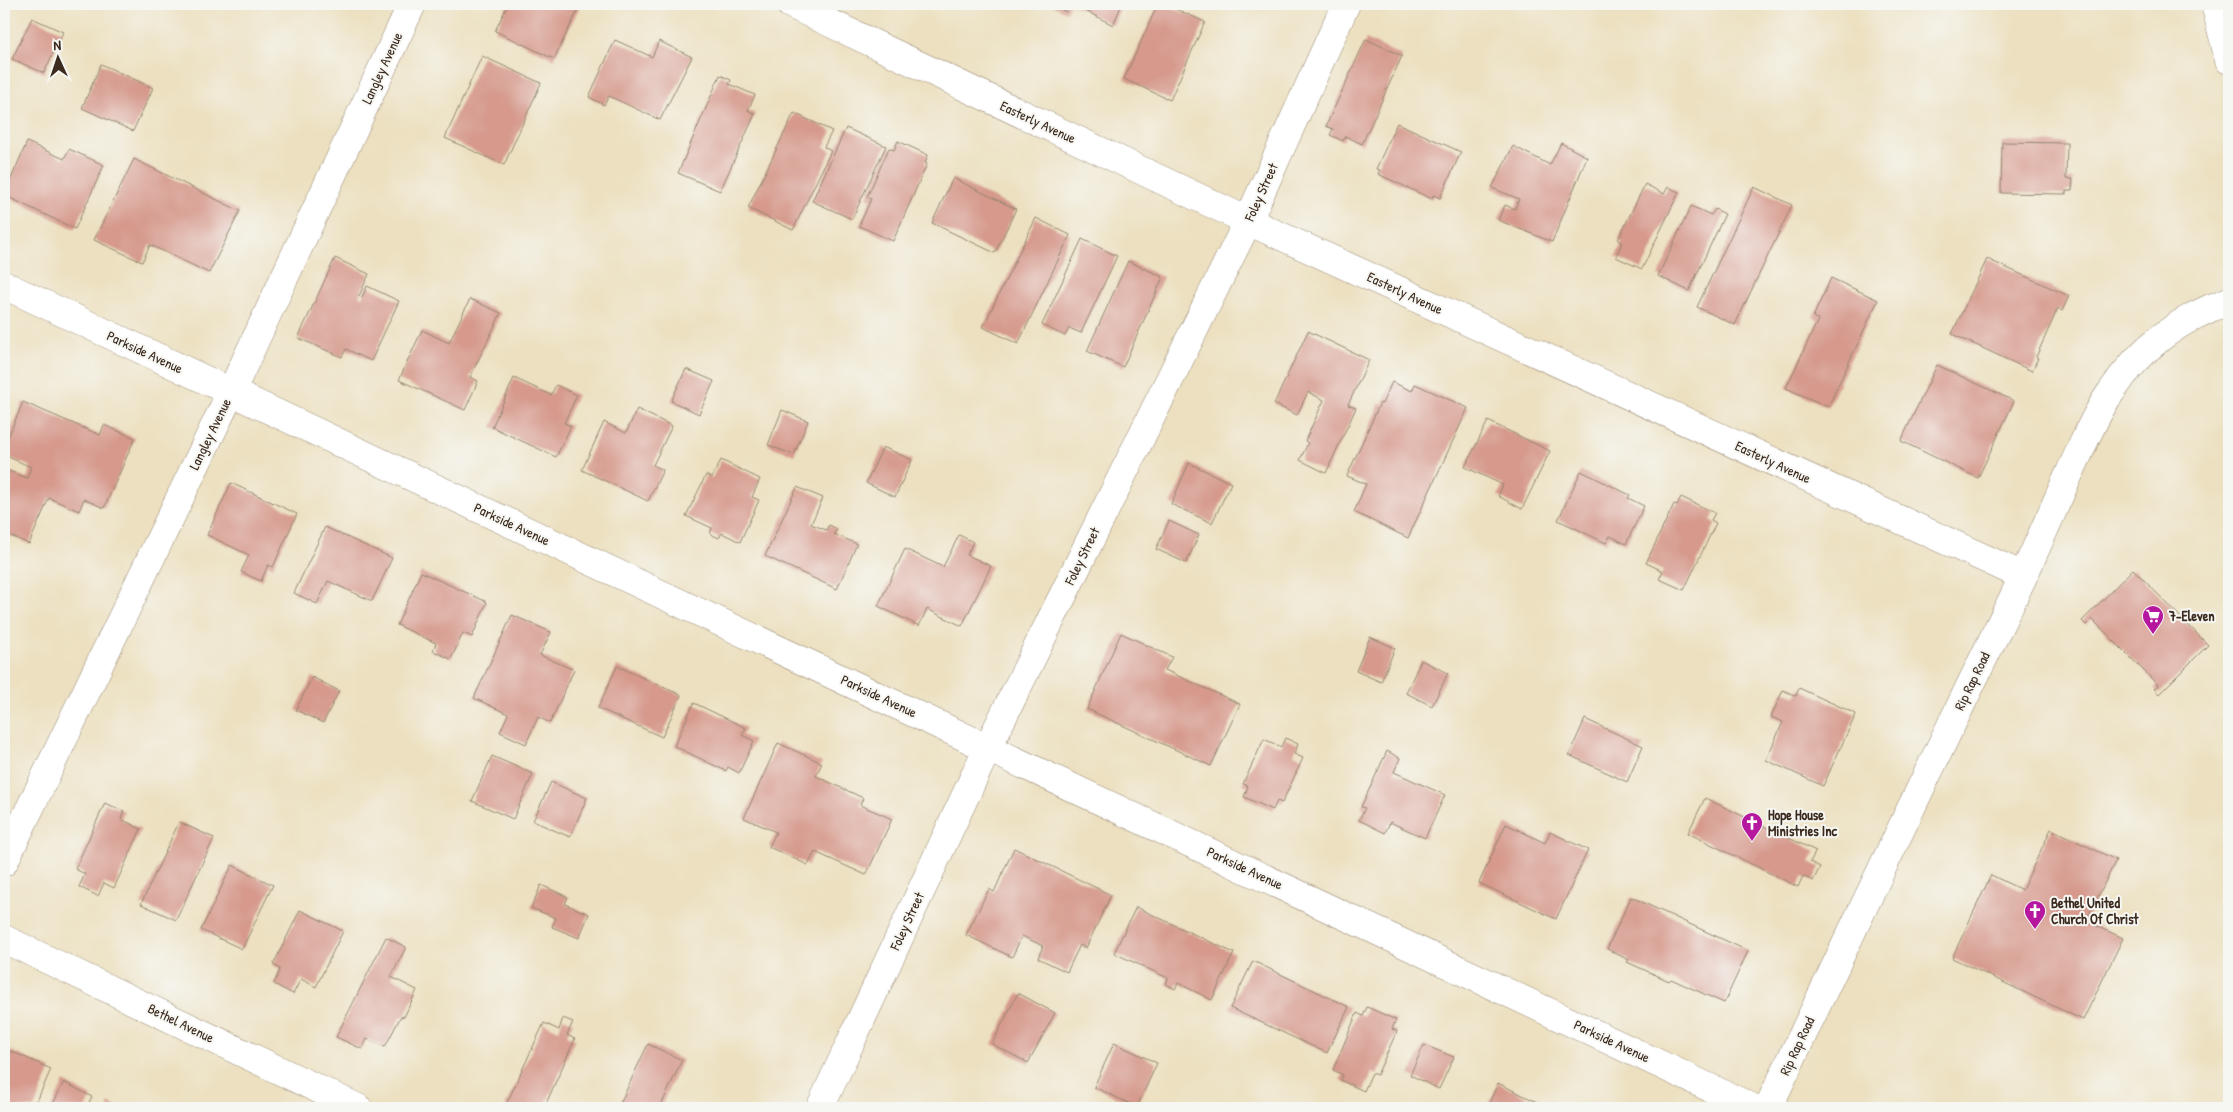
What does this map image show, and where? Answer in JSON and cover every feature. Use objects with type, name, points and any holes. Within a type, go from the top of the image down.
[{"type":"street","name":"Langley Avenue","points":[[4,862],[231,392],[412,4]]},
{"type":"street","name":"Easterly Avenue","points":[[790,4],[1248,221],[2023,576]]},
{"type":"street","name":"Foley Street","points":[[820,1108],[988,746],[1248,221],[1346,4]]},
{"type":"street","points":[[2215,4],[2229,60]]},
{"type":"street","name":"Parkside Avenue","points":[[4,285],[988,746],[1753,1108]]},
{"type":"street","name":"Rip Rap Road","points":[[1768,1108],[1886,857],[2023,576],[2088,432],[2111,391],[2140,356],[2167,330],[2196,313],[2229,301]]},
{"type":"street","name":"Bethel Avenue","points":[[4,938],[358,1108]]},
{"type":"building","points":[[508,4],[581,4],[554,59],[495,31]]},
{"type":"building","points":[[1050,4],[1070,4],[1066,12]]},
{"type":"building","points":[[1072,4],[1122,4],[1113,25]]},
{"type":"building","points":[[1158,4],[1164,4],[1205,22],[1170,100],[1124,79]]},
{"type":"building","points":[[1718,4],[1738,4],[1738,5],[1718,7]]},
{"type":"building","points":[[32,18],[63,32],[44,73],[12,59]]},
{"type":"building","points":[[1366,39],[1402,56],[1362,144],[1345,136],[1343,141],[1330,135],[1333,129],[1326,126]]},
{"type":"building","points":[[615,40],[652,57],[659,41],[692,57],[660,120],[609,96],[604,105],[589,97]]},
{"type":"building","points":[[482,56],[541,83],[504,165],[445,138]]},
{"type":"building","points":[[101,64],[153,88],[133,131],[82,108]]},
{"type":"building","points":[[720,75],[731,80],[729,84],[755,95],[748,110],[755,114],[720,191],[678,173]]},
{"type":"building","points":[[794,113],[832,131],[824,147],[831,151],[793,230],[748,208]]},
{"type":"building","points":[[1397,123],[1461,152],[1440,198],[1433,195],[1432,199],[1378,174],[1380,170],[1376,169]]},
{"type":"building","points":[[846,128],[886,146],[852,219],[812,201]]},
{"type":"building","points":[[898,141],[928,155],[925,163],[927,164],[893,241],[859,226],[871,199],[867,197],[889,148],[894,150]]},
{"type":"building","points":[[27,142],[64,159],[69,149],[104,165],[75,229],[4,195]]},
{"type":"building","points":[[2002,142],[2067,143],[2066,179],[2073,179],[2072,191],[2066,191],[2066,194],[2001,193]]},
{"type":"building","points":[[1561,143],[1587,157],[1552,242],[1498,220],[1505,205],[1515,209],[1519,199],[1492,188],[1513,146],[1550,165]]},
{"type":"building","points":[[134,159],[240,211],[209,273],[150,245],[142,262],[94,240]]},
{"type":"building","points":[[953,178],[1016,209],[995,253],[932,223]]},
{"type":"building","points":[[1645,184],[1664,194],[1668,187],[1679,192],[1642,269],[1616,257],[1622,242],[1618,240]]},
{"type":"building","points":[[1754,187],[1792,205],[1735,325],[1697,307]]},
{"type":"building","points":[[1691,206],[1711,215],[1715,209],[1725,214],[1689,291],[1658,276]]},
{"type":"building","points":[[1036,218],[1070,235],[1018,344],[983,327]]},
{"type":"building","points":[[1082,239],[1117,256],[1081,333],[1069,328],[1065,336],[1042,325]]},
{"type":"building","points":[[335,258],[369,274],[359,296],[362,297],[367,286],[399,301],[371,361],[346,349],[342,357],[298,338]]},
{"type":"building","points":[[1987,259],[2069,296],[2062,311],[2058,308],[2036,357],[2038,358],[2032,371],[1952,334]]},
{"type":"building","points":[[1128,261],[1163,277],[1123,367],[1087,351]]},
{"type":"building","points":[[1831,278],[1878,300],[1828,407],[1786,388],[1818,320],[1813,317]]},
{"type":"building","points":[[470,299],[501,313],[470,377],[478,381],[465,410],[399,380],[422,330],[449,343]]},
{"type":"building","points":[[1308,331],[1369,360],[1348,405],[1356,408],[1326,473],[1300,460],[1308,443],[1305,441],[1324,400],[1308,392],[1297,415],[1274,404]]},
{"type":"building","points":[[1937,365],[2014,401],[1978,478],[1901,441]]},
{"type":"building","points":[[686,369],[714,381],[699,414],[671,401]]},
{"type":"building","points":[[514,378],[551,395],[556,385],[577,395],[564,423],[571,426],[556,457],[492,427]]},
{"type":"building","points":[[1392,382],[1412,391],[1415,384],[1468,408],[1408,538],[1354,512],[1366,484],[1347,476],[1380,403],[1382,404]]},
{"type":"building","points":[[23,402],[100,435],[104,425],[135,438],[104,508],[84,499],[79,511],[49,498],[29,544],[4,533],[4,482],[9,471],[27,478],[31,467],[4,455],[4,447]]},
{"type":"building","points":[[637,409],[672,426],[653,465],[663,470],[648,501],[582,470],[604,422],[626,433]]},
{"type":"building","points":[[782,410],[808,421],[794,455],[768,445]]},
{"type":"building","points":[[1488,421],[1550,451],[1522,509],[1498,496],[1503,485],[1465,467]]},
{"type":"building","points":[[883,447],[912,460],[895,497],[866,483]]},
{"type":"building","points":[[721,460],[760,479],[752,497],[759,500],[740,542],[722,533],[719,538],[710,534],[712,528],[686,516],[706,475],[712,478]]},
{"type":"building","points":[[1189,463],[1231,483],[1212,523],[1171,504]]},
{"type":"building","points":[[1581,471],[1630,495],[1628,498],[1644,506],[1626,544],[1610,536],[1606,543],[1558,520]]},
{"type":"building","points":[[231,483],[297,514],[273,567],[268,565],[261,581],[241,572],[249,555],[207,535]]},
{"type":"building","points":[[797,487],[823,498],[811,524],[826,530],[829,525],[837,529],[834,534],[857,544],[837,589],[765,556]]},
{"type":"building","points":[[1681,497],[1715,513],[1711,520],[1716,523],[1684,590],[1659,579],[1663,571],[1646,563],[1674,504],[1677,505]]},
{"type":"building","points":[[1169,521],[1199,535],[1186,563],[1156,549]]},
{"type":"building","points":[[325,527],[392,558],[372,601],[328,581],[317,604],[294,593]]},
{"type":"building","points":[[959,535],[973,542],[967,555],[991,566],[962,626],[927,609],[919,626],[878,606],[905,549],[943,567]]},
{"type":"building","name":"7-Eleven","points":[[2133,569],[2208,645],[2159,694],[2154,689],[2158,685],[2092,619],[2086,625],[2082,621]]},
{"type":"building","points":[[421,572],[487,602],[472,637],[463,633],[451,659],[433,651],[436,643],[397,625]]},
{"type":"building","points":[[512,615],[551,632],[540,655],[574,670],[550,723],[538,717],[526,744],[500,732],[508,714],[474,698]]},
{"type":"building","points":[[1121,633],[1172,657],[1165,670],[1240,704],[1211,766],[1087,709]]},
{"type":"building","points":[[1370,637],[1395,648],[1381,682],[1356,671]]},
{"type":"building","points":[[1421,660],[1448,673],[1432,706],[1406,693]]},
{"type":"building","points":[[617,666],[681,695],[662,737],[598,708]]},
{"type":"building","points":[[312,677],[339,691],[323,723],[296,710]]},
{"type":"building","points":[[1799,688],[1856,714],[1823,786],[1766,760],[1783,722],[1771,717],[1783,690],[1796,696]]},
{"type":"building","points":[[694,703],[746,728],[742,735],[754,741],[739,773],[728,767],[726,771],[674,746]]},
{"type":"building","points":[[1585,719],[1643,746],[1627,782],[1569,755]]},
{"type":"building","points":[[2229,724],[2229,742],[2224,725]]},
{"type":"building","points":[[1285,738],[1298,744],[1294,754],[1303,758],[1282,803],[1277,801],[1273,810],[1244,797],[1248,786],[1243,784],[1264,739],[1281,747]]},
{"type":"building","points":[[778,743],[822,763],[816,776],[863,798],[860,805],[892,819],[866,875],[815,852],[808,865],[769,847],[776,832],[744,818]]},
{"type":"building","points":[[1387,751],[1400,758],[1394,772],[1445,795],[1425,838],[1390,822],[1385,833],[1359,820],[1365,808],[1361,807]]},
{"type":"building","points":[[492,756],[533,774],[513,819],[472,801]]},
{"type":"building","points":[[551,782],[587,798],[570,837],[533,821]]},
{"type":"building","name":"Hope House Ministries Inc","points":[[1705,798],[1816,851],[1810,862],[1820,867],[1813,881],[1803,876],[1798,887],[1688,833]]},
{"type":"building","points":[[105,803],[124,811],[121,819],[141,829],[114,888],[104,883],[98,896],[79,887],[85,874],[75,869]]},
{"type":"building","points":[[179,822],[214,838],[176,920],[141,904]]},
{"type":"building","points":[[1506,824],[1545,843],[1550,832],[1588,850],[1556,919],[1479,883]]},
{"type":"building","name":"Bethel United Church Of Christ","points":[[2051,829],[2116,860],[2086,921],[2123,938],[2083,1020],[1952,958],[1991,875],[2022,890]]},
{"type":"building","points":[[1014,848],[1111,895],[1086,948],[1080,945],[1067,972],[1038,958],[1043,946],[1022,936],[1012,957],[966,935],[989,889],[994,892]]},
{"type":"building","points":[[232,865],[273,885],[242,949],[201,930]]},
{"type":"building","points":[[541,885],[568,897],[565,904],[589,914],[579,938],[552,927],[556,918],[531,908]]},
{"type":"building","points":[[1631,897],[1748,951],[1724,1003],[1627,962],[1629,960],[1607,949]]},
{"type":"building","points":[[1136,907],[1234,953],[1212,1000],[1178,983],[1175,989],[1166,984],[1168,978],[1114,953]]},
{"type":"building","points":[[300,910],[343,931],[316,987],[301,979],[293,994],[274,984],[280,969],[273,965]]},
{"type":"building","points":[[386,937],[406,947],[391,977],[417,990],[404,1017],[401,1016],[385,1047],[367,1039],[362,1049],[336,1037]]},
{"type":"building","points":[[1253,961],[1349,1007],[1327,1053],[1230,1008]]},
{"type":"building","points":[[1018,993],[1055,1013],[1028,1063],[992,1044]]},
{"type":"building","points":[[1367,1007],[1396,1020],[1392,1029],[1397,1031],[1377,1075],[1372,1073],[1364,1091],[1340,1080],[1343,1075],[1333,1070],[1357,1013],[1363,1016]]},
{"type":"building","points":[[563,1018],[573,1022],[567,1035],[575,1039],[544,1108],[505,1107],[544,1023],[559,1030]]},
{"type":"building","points":[[1114,1043],[1157,1063],[1137,1107],[1094,1087]]},
{"type":"building","points":[[648,1044],[682,1060],[660,1108],[618,1108]]},
{"type":"building","points":[[1424,1045],[1454,1057],[1439,1089],[1410,1075]]},
{"type":"building","points":[[11,1051],[51,1069],[34,1108],[4,1108],[4,1066]]},
{"type":"building","points":[[64,1082],[92,1097],[86,1108],[51,1108]]},
{"type":"building","points":[[1498,1083],[1543,1105],[1542,1108],[1487,1108]]},
{"type":"building","points":[[109,1103],[119,1108],[107,1108]]},
{"type":"place","name":"7-Eleven","points":[[2153,635]]},
{"type":"place","name":"Hope House Ministries Inc","points":[[1752,842]]},
{"type":"place","name":"Bethel United Church Of Christ","points":[[2035,930]]}]
